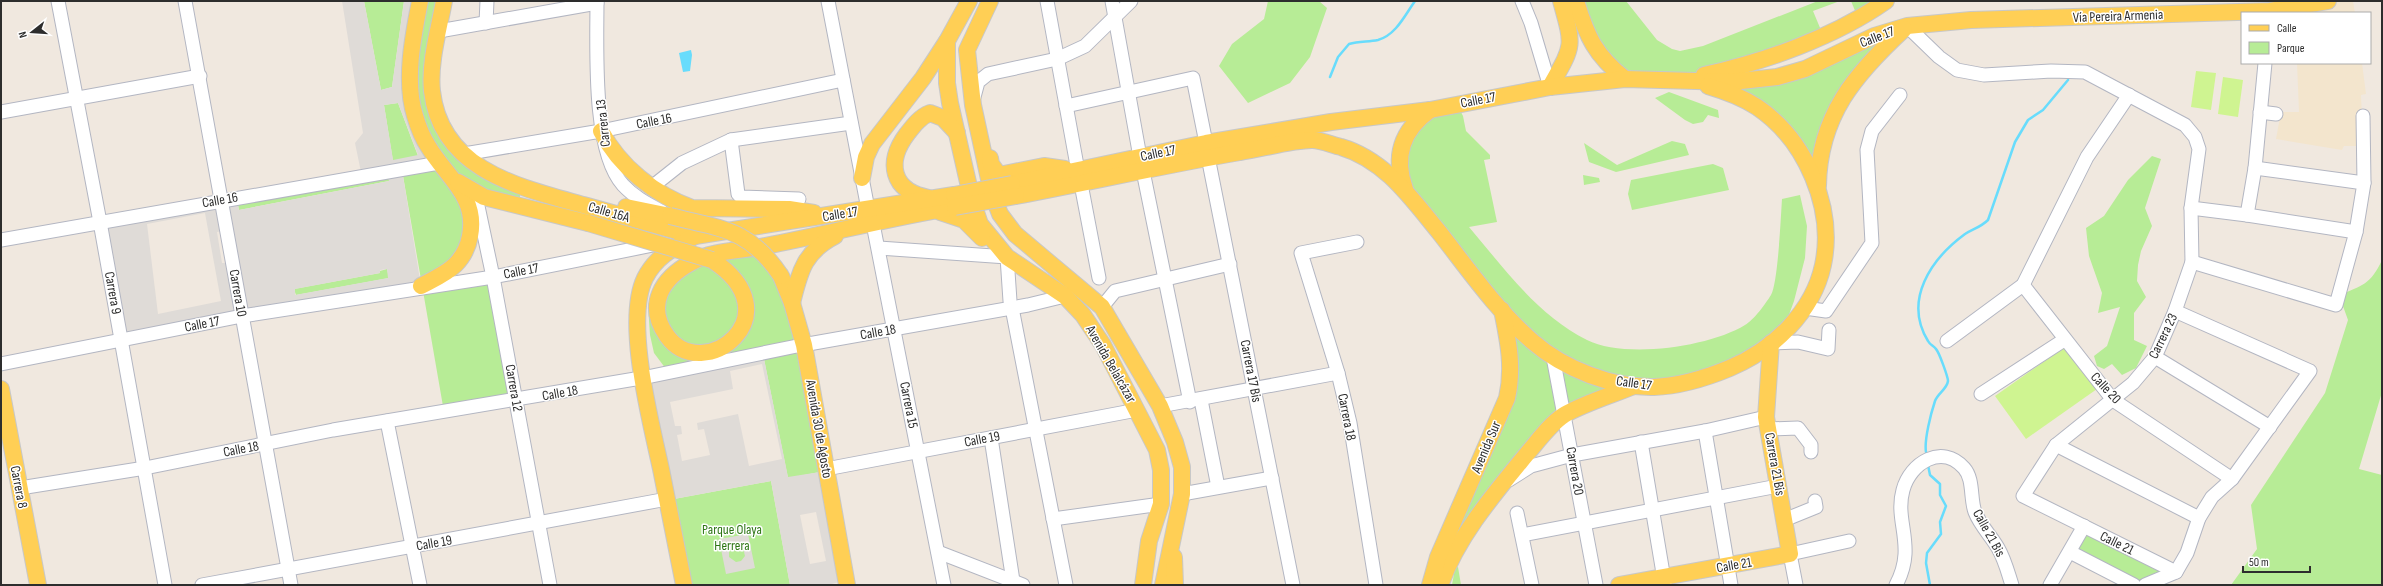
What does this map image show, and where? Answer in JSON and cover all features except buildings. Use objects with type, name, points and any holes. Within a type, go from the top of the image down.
[{"type":"main road","points":[[411,1],[416,23]]},
{"type":"main road","points":[[420,1],[416,23],[411,96],[419,129],[439,163],[463,192],[470,207],[472,223],[470,239],[464,254],[454,266],[422,286]]},
{"type":"main road","points":[[444,1],[432,76],[436,109],[446,132],[464,154],[476,165],[494,176],[522,188]]},
{"type":"main road","name":"Avenida Belalcázar","points":[[969,1],[947,41],[947,83],[975,213],[980,224],[1007,257],[1065,296],[1083,315],[1103,345],[1157,450],[1161,470],[1161,504],[1149,542],[1143,585]]},
{"type":"main road","points":[[967,50],[990,1]]},
{"type":"main road","points":[[1550,87],[1569,53],[1571,45],[1561,1]]},
{"type":"main road","points":[[1576,1],[1591,44],[1610,67],[1625,79]]},
{"type":"main road","name":"Calle 17","points":[[1681,80],[1742,65],[1796,46],[1858,18],[1885,1]]},
{"type":"main road","name":"Vía Pereira Armenia","points":[[2270,12],[2328,1]]},
{"type":"main road","name":"Vía Pereira Armenia","points":[[1908,26],[1971,20],[2241,13]]},
{"type":"main road","name":"Calle 17","points":[[708,258],[870,217],[1080,177],[1330,122],[1430,110],[1550,87],[1625,79],[1731,82],[1777,77],[1805,69],[1874,36],[1908,26]]},
{"type":"main road","name":"Calle 17","points":[[1818,191],[1819,164],[1823,144],[1838,105],[1848,88],[1867,66],[1908,26]]},
{"type":"main road","points":[[862,178],[866,157],[872,144],[923,78],[947,41]]},
{"type":"main road","name":"Avenida Belalcázar","points":[[967,50],[973,105],[992,193],[1000,214],[1015,234],[1087,292],[1102,307],[1160,406],[1175,442],[1182,467],[1182,494],[1164,585]]},
{"type":"main road","name":"Calle 17","points":[[1207,150],[1312,140],[1344,148],[1374,162],[1406,190],[1502,310],[1532,342],[1553,357],[1594,376],[1634,386],[1655,387],[1679,384],[1710,376],[1735,366],[1771,343],[1806,308],[1819,280],[1826,250],[1824,220],[1818,191],[1808,166],[1795,144],[1778,124],[1758,108],[1735,95],[1709,86],[1681,80]]},
{"type":"main road","points":[[976,88],[991,164],[999,175],[1044,166],[1080,177]]},
{"type":"main road","points":[[1406,190],[1400,176],[1399,160],[1402,145],[1408,131],[1418,119],[1430,110]]},
{"type":"main road","points":[[958,134],[943,118],[930,113],[916,122],[896,152],[894,170],[902,186],[931,205],[964,220],[987,244],[1007,257]]},
{"type":"main road","points":[[601,131],[618,159],[632,172],[679,203],[692,208],[789,208],[829,215]]},
{"type":"main road","name":"Calle 16A","points":[[453,179],[475,192],[708,258]]},
{"type":"main road","name":"Avenida 30 de Agosto","points":[[522,188],[588,198],[670,216],[737,233],[757,247],[771,260],[781,276],[792,303],[804,345],[847,585]]},
{"type":"main road","name":"Calle 16A","points":[[522,188],[695,236]]},
{"type":"main road","name":"Calle 17","points":[[695,236],[829,215],[870,217]]},
{"type":"main road","points":[[792,303],[800,272],[813,249],[870,217]]},
{"type":"main road","points":[[684,585],[642,378],[638,312],[639,294],[662,254],[695,236]]},
{"type":"main road","points":[[708,258],[728,270],[738,281],[746,300],[745,322],[740,333],[730,343],[710,352],[693,352],[679,346],[668,337],[660,324],[657,311],[658,299],[662,287],[671,276],[708,258]]},
{"type":"main road","name":"Avenida Sur","points":[[1434,583],[1507,398],[1510,382],[1510,350],[1502,310]]},
{"type":"main road","name":"Carrera 21 Bis","points":[[1771,343],[1767,423],[1790,554]]},
{"type":"main road","name":"Avenida Sur","points":[[1434,583],[1448,564],[1461,541],[1504,483],[1546,432],[1564,415],[1634,386]]},
{"type":"main road","name":"Carrera 8","points":[[1,389],[38,585]]},
{"type":"main road","points":[[1172,540],[1175,585]]},
{"type":"main road","points":[[1132,585],[1149,542]]},
{"type":"main road","name":"Calle 21","points":[[1619,585],[1665,581],[1728,566],[1790,554]]},
{"type":"street","name":"Carrera 9","points":[[58,1],[78,98],[165,585]]},
{"type":"street","name":"Carrera 10","points":[[185,1],[200,76],[264,445],[291,585]]},
{"type":"street","points":[[486,23],[487,1]]},
{"type":"street","name":"Carrera 15","points":[[828,1],[870,217],[879,248],[944,585]]},
{"type":"street","points":[[1047,1],[1099,278],[1115,291]]},
{"type":"street","points":[[1112,1],[1164,279],[1218,487]]},
{"type":"street","points":[[973,105],[978,82],[988,74],[1057,58],[1085,46],[1131,1]]},
{"type":"street","points":[[1522,1],[1531,23],[1550,87]]},
{"type":"street","points":[[439,31],[597,2]]},
{"type":"street","name":"Carrera 13","points":[[597,2],[601,131],[612,170],[623,185],[634,196],[670,216]]},
{"type":"street","name":"Carrera 23","points":[[1908,26],[1939,57],[1957,70],[1984,75],[2051,71],[2085,72],[2185,125],[2195,137],[2199,149],[2191,208],[2192,262],[2175,311],[2155,357],[2134,383],[2056,445],[2023,496],[2084,526]]},
{"type":"street","points":[[967,50],[980,69],[988,74]]},
{"type":"street","points":[[2247,215],[2256,168],[2265,64]]},
{"type":"street","points":[[1,112],[200,76]]},
{"type":"street","name":"Carrera 17 Bis","points":[[1129,92],[1193,78],[1293,585]]},
{"type":"street","name":"Calle 16","points":[[464,154],[601,131],[843,80]]},
{"type":"street","points":[[1066,106],[1129,92]]},
{"type":"street","points":[[1806,308],[1826,311],[1872,243],[1867,150],[1872,131],[1900,95]]},
{"type":"street","points":[[1947,341],[2023,285],[2087,157],[2129,95]]},
{"type":"street","points":[[2260,112],[2276,114]]},
{"type":"street","points":[[2192,262],[2336,305],[2356,232],[2364,183],[2363,116]]},
{"type":"street","points":[[653,186],[682,163],[731,140],[852,123]]},
{"type":"street","points":[[731,140],[738,194],[741,197],[799,199]]},
{"type":"street","name":"Calle 16","points":[[1,240],[439,163]]},
{"type":"street","points":[[2256,168],[2364,183]]},
{"type":"street","name":"Carrera 12","points":[[475,192],[493,277],[550,585]]},
{"type":"street","points":[[2191,208],[2356,232]]},
{"type":"street","name":"Calle 17","points":[[1,364],[242,316],[422,286],[493,277],[695,236]]},
{"type":"street","name":"Carrera 18","points":[[1357,242],[1301,253],[1338,373],[1350,423],[1376,585]]},
{"type":"street","points":[[879,248],[1007,257],[1011,304],[1066,585]]},
{"type":"street","points":[[1102,307],[1115,291],[1230,264]]},
{"type":"street","points":[[1087,292],[1099,278]]},
{"type":"street","points":[[1028,305],[1038,294],[1042,281]]},
{"type":"street","name":"Calle 20","points":[[2023,285],[2064,340],[2113,400],[2232,479]]},
{"type":"street","name":"Calle 18","points":[[20,488],[143,468],[387,420],[516,400],[642,378],[804,345],[894,329],[1011,304],[1028,305],[1065,296]]},
{"type":"street","points":[[2144,585],[2176,572],[2187,553],[2199,518],[2212,497],[2232,479],[2310,371],[2175,311]]},
{"type":"street","points":[[1771,343],[1798,342],[1828,349],[1829,330]]},
{"type":"street","points":[[1981,394],[2064,340]]},
{"type":"street","name":"Carrera 20","points":[[1553,357],[1596,585]]},
{"type":"street","points":[[2155,357],[2270,427]]},
{"type":"street","points":[[1160,406],[1338,373]]},
{"type":"street","name":"Calle 19","points":[[826,469],[1137,410]]},
{"type":"street","points":[[387,420],[420,585]]},
{"type":"street","points":[[1504,483],[1531,466],[1572,455],[1705,431],[1767,423],[1798,428],[1811,445],[1811,452]]},
{"type":"street","points":[[1705,431],[1731,585]]},
{"type":"street","points":[[991,438],[1018,583]]},
{"type":"street","points":[[1641,442],[1665,581]]},
{"type":"street","points":[[2056,445],[2199,518]]},
{"type":"street","name":"Calle 21 Bis","points":[[1896,585],[1905,562],[1907,546],[1902,510],[1902,490],[1909,473],[1916,465],[1936,457],[1948,457],[1956,460],[1967,473],[1975,513],[1998,549],[2012,585]]},
{"type":"street","points":[[1182,494],[1272,478]]},
{"type":"street","points":[[1522,535],[1778,486]]},
{"type":"street","name":"Calle 19","points":[[202,585],[667,499]]},
{"type":"street","points":[[1784,520],[1816,508],[1815,501]]},
{"type":"street","points":[[1053,519],[1161,504]]},
{"type":"street","points":[[1517,513],[1532,585]]},
{"type":"street","name":"Calle 21","points":[[2050,585],[2084,526],[2176,572]]},
{"type":"street","name":"Calle 21","points":[[1790,554],[1849,541]]},
{"type":"street","points":[[938,552],[1018,583]]},
{"type":"street","points":[[2070,552],[2134,585]]},
{"type":"street","name":"Carrera 21 Bis","points":[[1790,554],[1796,585]]},
{"type":"shaded area","points":[[342,1],[364,1],[381,90],[392,87],[404,1],[411,1],[416,23],[411,96],[439,163],[402,170],[421,286],[242,316],[222,200],[362,177],[355,143],[363,133]],"holes":[[[398,103],[418,155],[393,160],[384,105]],[[388,176],[389,181],[239,210],[238,205]],[[387,269],[388,278],[295,295],[295,289],[380,273],[380,270]]]},
{"type":"shaded area","points":[[2328,1],[2353,1],[2355,12],[2275,12]]},
{"type":"shaded area","points":[[2297,64],[2362,64],[2366,94],[2361,95],[2363,146],[2344,146],[2342,150],[2276,139],[2281,112],[2299,112]]},
{"type":"shaded area","points":[[218,200],[223,231],[217,232],[222,263],[228,263],[237,317],[121,340],[100,222]],"holes":[[[205,213],[221,301],[158,314],[147,224]]]},
{"type":"shaded area","points":[[763,354],[788,477],[820,472],[840,582],[827,585],[790,585],[771,481],[674,499],[647,377]],"holes":[[[762,364],[782,459],[749,466],[738,414],[697,423],[698,430],[704,429],[710,455],[682,461],[677,435],[682,434],[681,426],[675,426],[670,402],[733,389],[730,371]],[[816,512],[826,561],[810,564],[800,515]]]},
{"type":"shaded area","points":[[748,534],[755,568],[726,574],[719,539]],"holes":[[[738,545],[743,548],[745,556],[741,561],[736,562],[729,557],[729,551],[732,547]]]},
{"type":"green space","points":[[364,1],[404,1],[392,87],[381,90]]},
{"type":"green space","points":[[428,1],[439,1],[427,75],[442,136],[522,188],[519,200],[480,187],[458,174],[441,154],[427,131],[418,106],[415,84],[417,60]]},
{"type":"green space","points":[[1268,1],[1319,1],[1327,8],[1310,57],[1290,83],[1248,103],[1219,66],[1232,44],[1264,19]]},
{"type":"green space","points":[[1576,1],[1626,1],[1657,40],[1672,49],[1680,51],[1703,46],[1818,1],[1840,1],[1813,11],[1823,35],[1715,73],[1777,77],[1907,26],[1848,88],[1818,178],[1778,124],[1709,86],[1625,79],[1610,67]]},
{"type":"green space","points":[[1851,1],[1885,1],[1858,18]]},
{"type":"green space","points":[[2196,71],[2216,73],[2211,110],[2191,107]]},
{"type":"green space","points":[[2223,77],[2243,80],[2238,117],[2218,114]]},
{"type":"green space","points":[[1669,92],[1718,110],[1719,118],[1708,115],[1703,122],[1693,124],[1685,120],[1655,98]]},
{"type":"green space","points":[[398,103],[418,156],[393,161],[384,105]]},
{"type":"green space","points":[[1457,104],[1463,116],[1466,131],[1490,155],[1490,159],[1484,160],[1497,222],[1469,227],[1522,290],[1552,318],[1587,340],[1603,346],[1623,349],[1667,348],[1710,339],[1729,333],[1745,325],[1763,307],[1771,295],[1776,277],[1782,199],[1800,195],[1807,226],[1805,258],[1794,301],[1782,334],[1758,353],[1564,415],[1450,542],[1507,398],[1502,310],[1400,176],[1408,131]]},
{"type":"green space","points":[[1672,141],[1685,144],[1689,155],[1616,172],[1589,162],[1584,143],[1617,165]]},
{"type":"green space","points":[[2152,156],[2161,159],[2145,208],[2152,226],[2141,251],[2137,281],[2146,297],[2134,313],[2134,340],[2147,346],[2136,368],[2122,375],[2112,364],[2104,369],[2097,366],[2094,356],[2107,346],[2120,307],[2098,313],[2102,293],[2089,256],[2086,228],[2104,216],[2128,180]]},
{"type":"green space","points":[[439,163],[459,185],[467,246],[423,286],[493,277],[516,400],[444,412],[402,170]]},
{"type":"green space","points":[[1713,164],[1723,168],[1729,190],[1632,210],[1628,194],[1631,180]]},
{"type":"green space","points":[[1583,175],[1599,178],[1600,182],[1584,185]]},
{"type":"green space","points":[[388,176],[389,181],[239,210],[238,205]]},
{"type":"green space","points":[[758,248],[781,276],[797,346],[820,472],[788,478],[763,354],[669,373],[654,353],[650,335],[648,305],[652,294],[678,270]]},
{"type":"green space","points":[[2382,260],[2382,392],[2359,469],[2382,475],[2382,585],[2231,585],[2257,549],[2251,505],[2325,393],[2348,320],[2339,295],[2360,286],[2370,279]]},
{"type":"green space","points":[[387,269],[389,278],[296,295],[294,289],[380,273],[380,271]]},
{"type":"green space","points":[[2066,346],[2097,389],[2026,439],[1995,396]]},
{"type":"green space","name":"Parque Olaya Herrera","points":[[771,481],[790,585],[692,585],[674,499]]},
{"type":"green space","points":[[2084,526],[2176,572],[2145,585],[2070,552]]},
{"type":"green space","points":[[1458,567],[1461,585],[1452,585],[1455,568]]},
{"type":"water","points":[[691,50],[692,55],[690,71],[683,72],[679,53]]},
{"type":"waterway","points":[[1330,77],[1338,57],[1349,44],[1378,40],[1390,34],[1400,24],[1415,1]]},
{"type":"waterway","points":[[1926,452],[1927,434],[1933,406],[1936,398],[1946,386],[1948,381],[1937,351],[1929,342],[1921,326],[1918,310],[1924,282],[1941,256],[1953,244],[1965,234],[1988,220],[2015,142],[2028,120],[2043,110],[2068,80]]},
{"type":"waterway","points":[[1928,465],[1930,475],[1940,484],[1940,495],[1946,506],[1940,522],[1941,534],[1927,553],[1926,563],[1930,585]]}]
